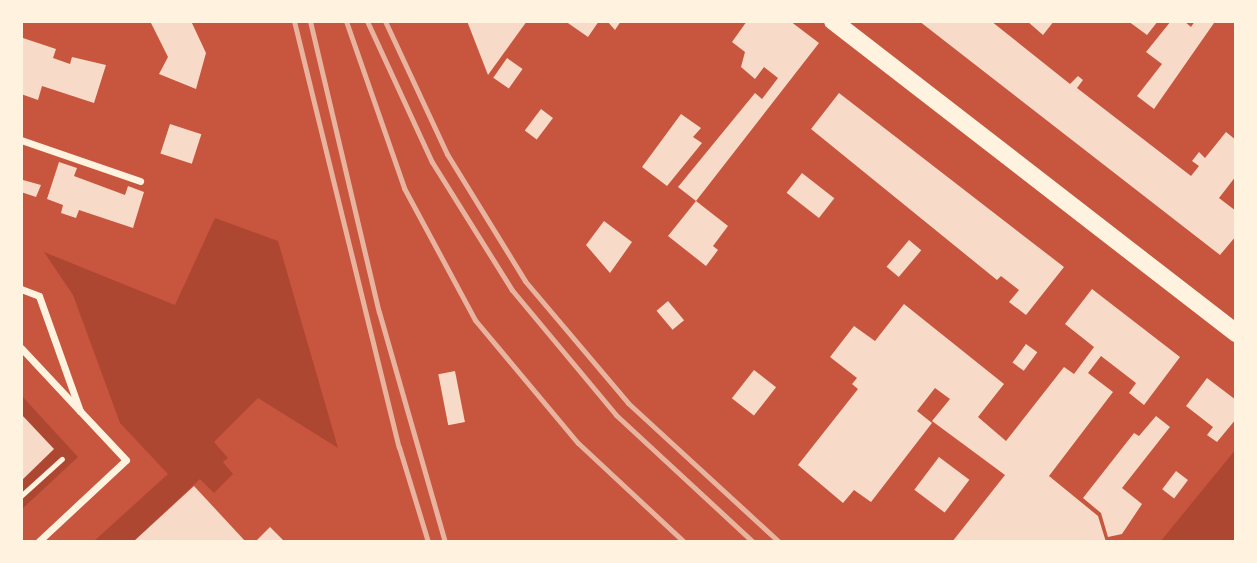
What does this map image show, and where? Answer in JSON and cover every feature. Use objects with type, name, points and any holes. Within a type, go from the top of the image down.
[{"type":"main road","points":[[833,21],[1236,333]]},
{"type":"street","points":[[21,140],[140,181]]},
{"type":"street","points":[[21,289],[38,296],[80,411]]},
{"type":"street","points":[[21,348],[126,460],[38,542]]},
{"type":"path","points":[[21,496],[62,458]]},
{"type":"shaded area","points":[[215,218],[278,241],[338,448],[258,398],[214,442],[228,458],[223,462],[233,474],[214,493],[200,479],[133,542],[93,542],[168,474],[120,423],[73,295],[44,252],[175,305]]},
{"type":"shaded area","points":[[21,395],[78,457],[21,510]]},
{"type":"shaded area","points":[[1236,449],[1236,542],[1160,542]]},
{"type":"building","points":[[150,21],[191,21],[206,53],[196,89],[159,74],[168,57]]},
{"type":"building","points":[[467,21],[527,21],[488,75]]},
{"type":"building","points":[[565,21],[599,21],[588,37]]},
{"type":"building","points":[[607,21],[621,21],[615,30]]},
{"type":"building","points":[[747,21],[790,21],[819,43],[696,201],[678,187],[755,93],[762,99],[778,78],[764,67],[755,79],[741,67],[745,52],[732,42]]},
{"type":"building","points":[[919,21],[991,21],[1070,84],[1078,76],[1083,80],[1077,88],[1191,176],[1199,166],[1192,161],[1199,152],[1205,158],[1226,132],[1236,140],[1236,176],[1219,198],[1236,211],[1236,236],[1220,255]]},
{"type":"building","points":[[1027,21],[1054,21],[1043,35]]},
{"type":"building","points":[[1128,21],[1158,21],[1147,35]]},
{"type":"building","points":[[1171,21],[1184,21],[1191,27],[1195,21],[1214,23],[1154,109],[1137,96],[1162,64],[1146,52]]},
{"type":"building","points":[[23,38],[56,49],[53,58],[70,64],[72,57],[106,65],[94,103],[42,86],[38,100],[21,94]]},
{"type":"building","points":[[507,58],[523,69],[509,89],[493,78]]},
{"type":"building","points":[[839,93],[1064,267],[1026,315],[1009,302],[1019,290],[1001,276],[997,280],[811,129]]},
{"type":"building","points":[[541,109],[553,118],[537,140],[525,131]]},
{"type":"building","points":[[681,114],[701,128],[693,137],[702,143],[667,186],[642,167]]},
{"type":"building","points":[[170,124],[201,134],[192,164],[160,153]]},
{"type":"building","points":[[59,162],[77,168],[74,176],[125,195],[128,186],[144,192],[133,228],[79,210],[76,218],[61,213],[63,205],[47,199]]},
{"type":"building","points":[[802,173],[834,198],[819,218],[787,193]]},
{"type":"building","points":[[23,180],[41,185],[36,197],[21,192]]},
{"type":"building","points":[[696,201],[728,226],[713,246],[718,250],[706,266],[668,236]]},
{"type":"building","points":[[604,221],[632,242],[610,273],[586,245]]},
{"type":"building","points":[[909,240],[921,250],[899,277],[887,267]]},
{"type":"building","points":[[1092,289],[1180,357],[1144,405],[1129,393],[1136,383],[1101,356],[1088,373],[1113,392],[1049,476],[1098,516],[1106,542],[952,542],[1005,475],[932,421],[950,399],[935,388],[917,411],[932,423],[871,502],[854,490],[843,503],[798,465],[858,389],[852,384],[857,378],[830,357],[854,326],[875,341],[904,304],[1004,384],[978,417],[1006,441],[1064,367],[1074,374],[1094,347],[1065,324]]},
{"type":"building","points":[[668,301],[684,320],[673,330],[657,311]]},
{"type":"building","points":[[1026,344],[1037,352],[1024,371],[1012,363]]},
{"type":"building","points":[[754,370],[776,387],[754,416],[732,398]]},
{"type":"building","points":[[455,371],[465,422],[448,425],[438,374]]},
{"type":"building","points":[[1207,378],[1236,400],[1236,419],[1217,442],[1207,435],[1213,427],[1186,406]]},
{"type":"building","points":[[21,414],[54,449],[21,481]]},
{"type":"building","points":[[1156,416],[1170,427],[1122,488],[1142,504],[1122,534],[1108,537],[1101,513],[1083,498],[1134,433],[1139,436]]},
{"type":"building","points":[[939,457],[969,480],[945,513],[914,490]]},
{"type":"building","points":[[1176,471],[1188,480],[1174,498],[1162,489]]},
{"type":"building","points":[[194,486],[246,542],[133,542]]},
{"type":"building","points":[[270,527],[285,542],[255,542]]},
{"type":"railway","points":[[294,21],[399,447],[428,542]]},
{"type":"railway","points":[[310,21],[379,312],[445,542]]},
{"type":"railway","points":[[346,21],[404,188],[475,320],[578,443],[684,542]]},
{"type":"railway","points":[[367,21],[432,162],[512,290],[616,415],[753,542]]},
{"type":"railway","points":[[385,21],[447,154],[525,281],[628,403],[779,542]]}]
